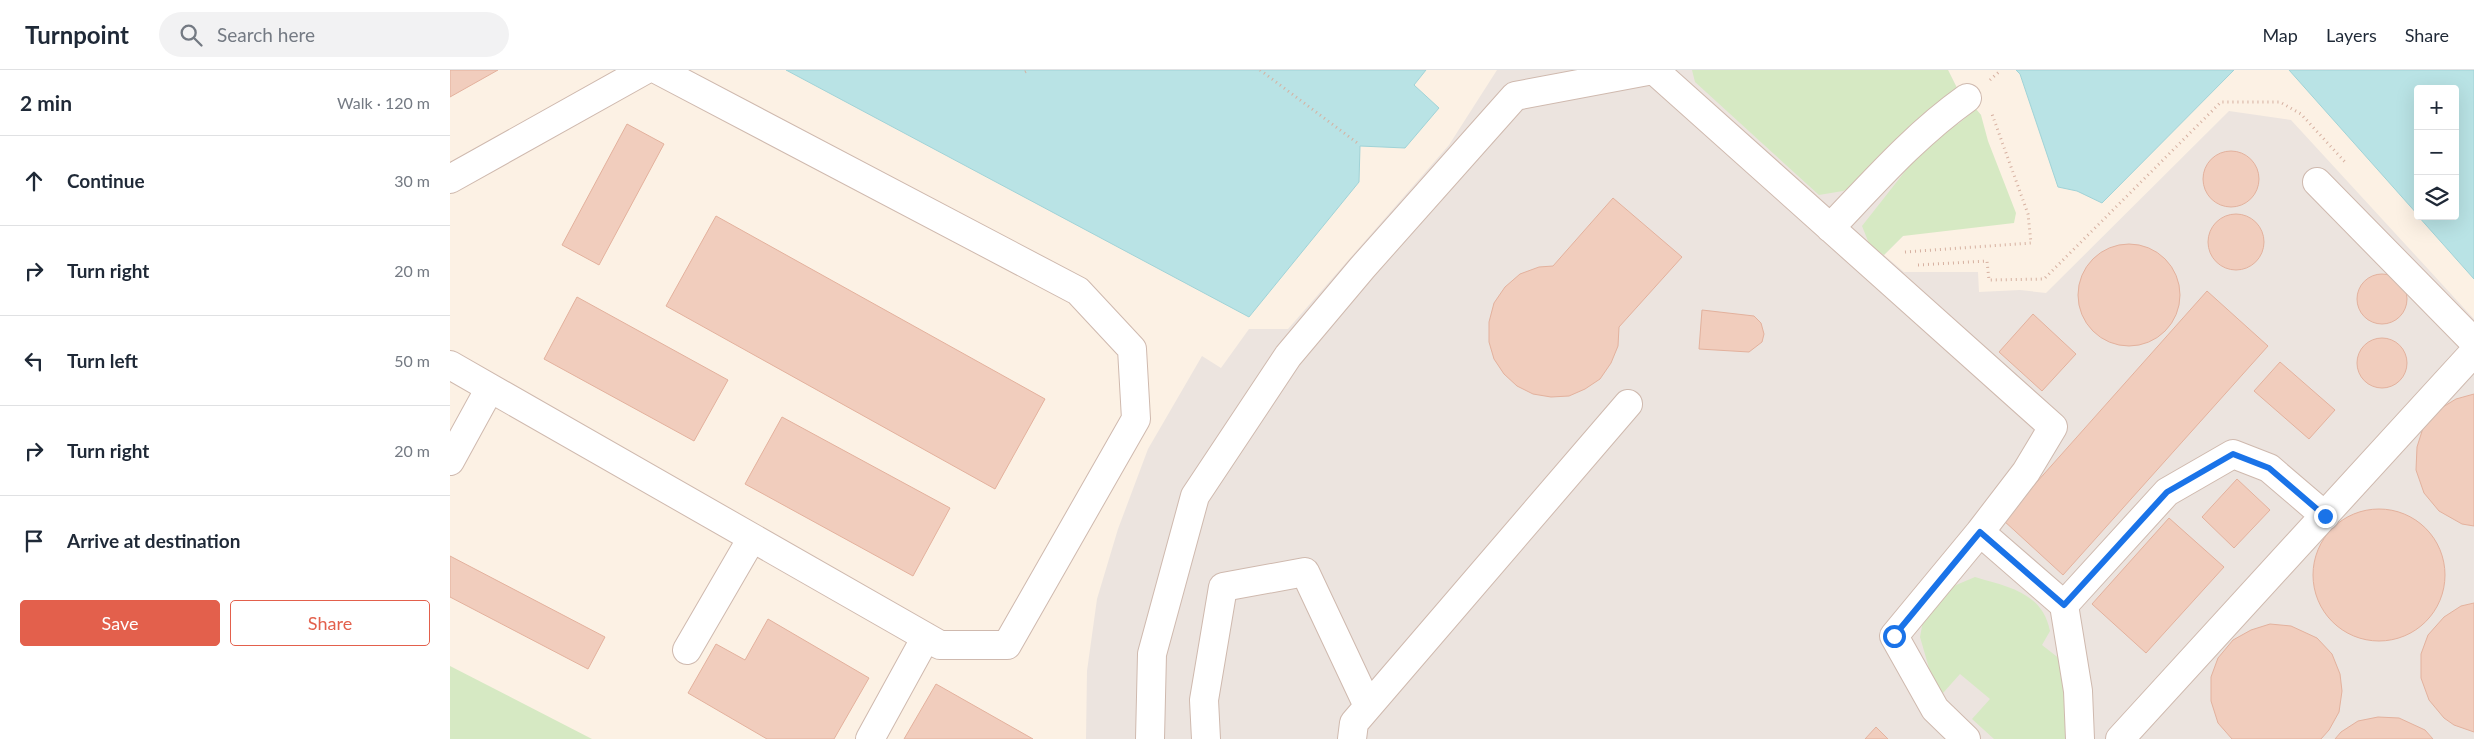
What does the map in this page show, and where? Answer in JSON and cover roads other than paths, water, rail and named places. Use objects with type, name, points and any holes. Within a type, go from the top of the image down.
[{"type":"lane","points":[[450,179],[645,70]]},
{"type":"lane","points":[[450,365],[940,645],[1007,645],[1136,418],[1132,349],[1078,291],[658,70]]},
{"type":"lane","points":[[1150,739],[1152,654],[1195,496],[1288,356],[1362,268],[1515,96],[1653,70],[2053,427],[2026,472],[1980,532],[1894,636],[1936,710],[1966,739]]},
{"type":"lane","points":[[1830,228],[1937,119],[1978,102]]},
{"type":"lane","points":[[2317,182],[2474,342]]},
{"type":"lane","points":[[2120,739],[2474,352]]},
{"type":"lane","points":[[450,461],[490,388]]},
{"type":"lane","points":[[1352,739],[1354,723],[1368,706],[1628,404]]},
{"type":"lane","points":[[2064,605],[2167,492],[2233,454],[2269,468],[2325,516]]},
{"type":"lane","points":[[1980,532],[2064,605],[2078,691],[2080,739]]},
{"type":"lane","points":[[687,650],[752,538]]},
{"type":"lane","points":[[1206,739],[1204,700],[1223,587],[1305,572],[1368,706]]},
{"type":"lane","points":[[870,739],[926,637]]},
{"type":"water","points":[[786,70],[1426,70],[1414,85],[1439,108],[1405,148],[1360,146],[1359,182],[1249,317]]},
{"type":"water","points":[[2016,70],[2234,70],[2102,203],[2077,191],[2058,187],[2020,74]]},
{"type":"water","points":[[2289,70],[2474,70],[2474,279],[2422,220],[2459,220],[2459,85],[2414,85],[2414,211]]}]
